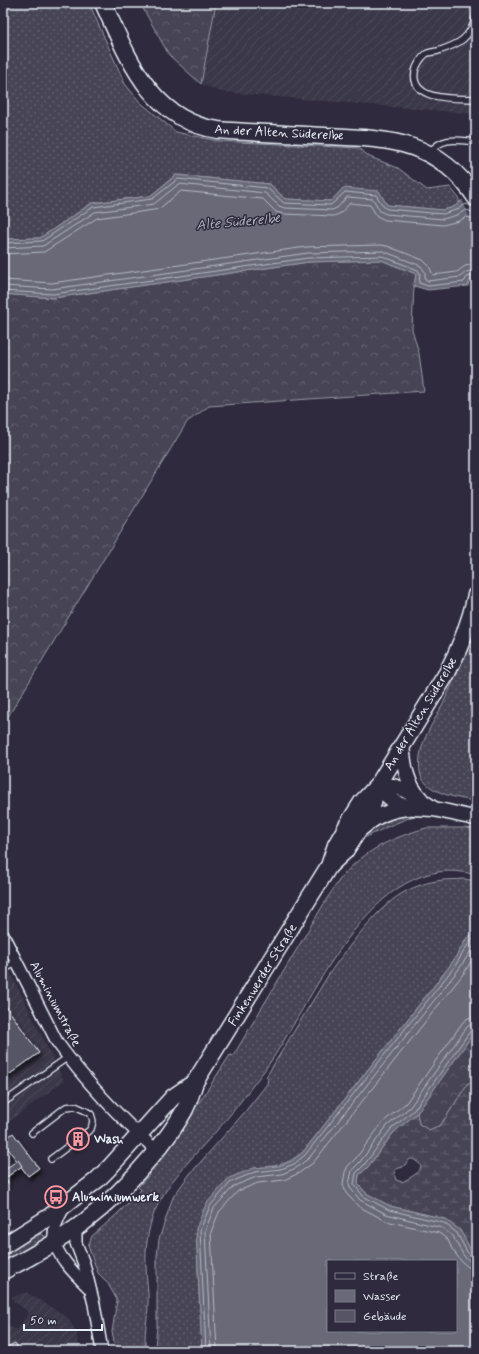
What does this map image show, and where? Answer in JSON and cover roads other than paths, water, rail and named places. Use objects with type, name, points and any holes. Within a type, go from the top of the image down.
[{"type":"main road","name":"An der Alten Süderelbe","points":[[103,3],[139,77],[158,100],[186,120],[209,128],[236,132],[377,138],[405,144],[429,154],[442,162],[457,174],[476,198]]},
{"type":"main road","name":"An der Alten Süderelbe","points":[[378,785],[434,694],[456,654],[468,626],[476,595]]},
{"type":"main road","name":"Finkenwerder Straße","points":[[329,866],[345,851],[371,810],[378,785]]},
{"type":"main road","name":"Finkenwerder Straße","points":[[3,1271],[55,1243],[78,1228],[122,1189],[156,1150],[185,1109],[195,1082],[329,866],[336,845],[348,824],[362,802],[378,785]]},
{"type":"main road","name":"Finkenwerder Straße","points":[[3,1246],[24,1234],[64,1207],[109,1168],[173,1097],[195,1082]]},
{"type":"street","points":[[402,745],[404,765],[410,782],[417,795],[429,806]]},
{"type":"street","points":[[378,785],[396,786],[429,806],[456,815],[476,818]]},
{"type":"street","points":[[378,785],[390,799],[409,808]]},
{"type":"street","points":[[358,831],[385,813],[396,809],[429,806]]},
{"type":"street","name":"Aluminiumstraße","points":[[3,935],[58,1042],[68,1057],[109,1105],[156,1150]]},
{"type":"street","points":[[64,1207],[56,1223],[54,1234],[55,1243],[70,1268],[89,1288]]},
{"type":"street","points":[[78,1228],[76,1232],[76,1243],[84,1264],[95,1311],[102,1351]]},
{"type":"lane","points":[[476,16],[470,33],[463,40],[454,45],[426,54],[420,60],[414,77],[416,84],[421,90],[428,94],[476,99]]},
{"type":"lane","points":[[429,154],[435,146],[450,140],[476,142]]},
{"type":"lane","points":[[3,970],[17,962]]},
{"type":"lane","points":[[3,1103],[68,1057]]},
{"type":"lane","points":[[32,1133],[69,1106],[75,1106],[91,1114],[93,1121],[91,1129],[51,1159]]},
{"type":"water","name":"Alte Süderelbe","points":[[176,175],[270,184],[285,199],[331,201],[343,188],[379,191],[387,205],[443,210],[454,207],[465,198],[476,205],[476,279],[469,281],[468,286],[428,290],[414,286],[416,274],[381,260],[309,262],[53,298],[3,294],[3,239],[40,238],[92,203],[150,196]]},
{"type":"water","points":[[476,932],[476,1030],[417,1113],[394,1132],[367,1168],[359,1175],[358,1184],[366,1193],[390,1206],[445,1219],[460,1230],[471,1250],[476,1255],[476,1351],[202,1351],[196,1229],[206,1204],[229,1178],[254,1168],[279,1166],[292,1161],[303,1152],[452,963],[467,938]]},
{"type":"place","name":"Wash","points":[[78,1139]]},
{"type":"place","name":"Aluminiumwerk","points":[[56,1197]]}]
